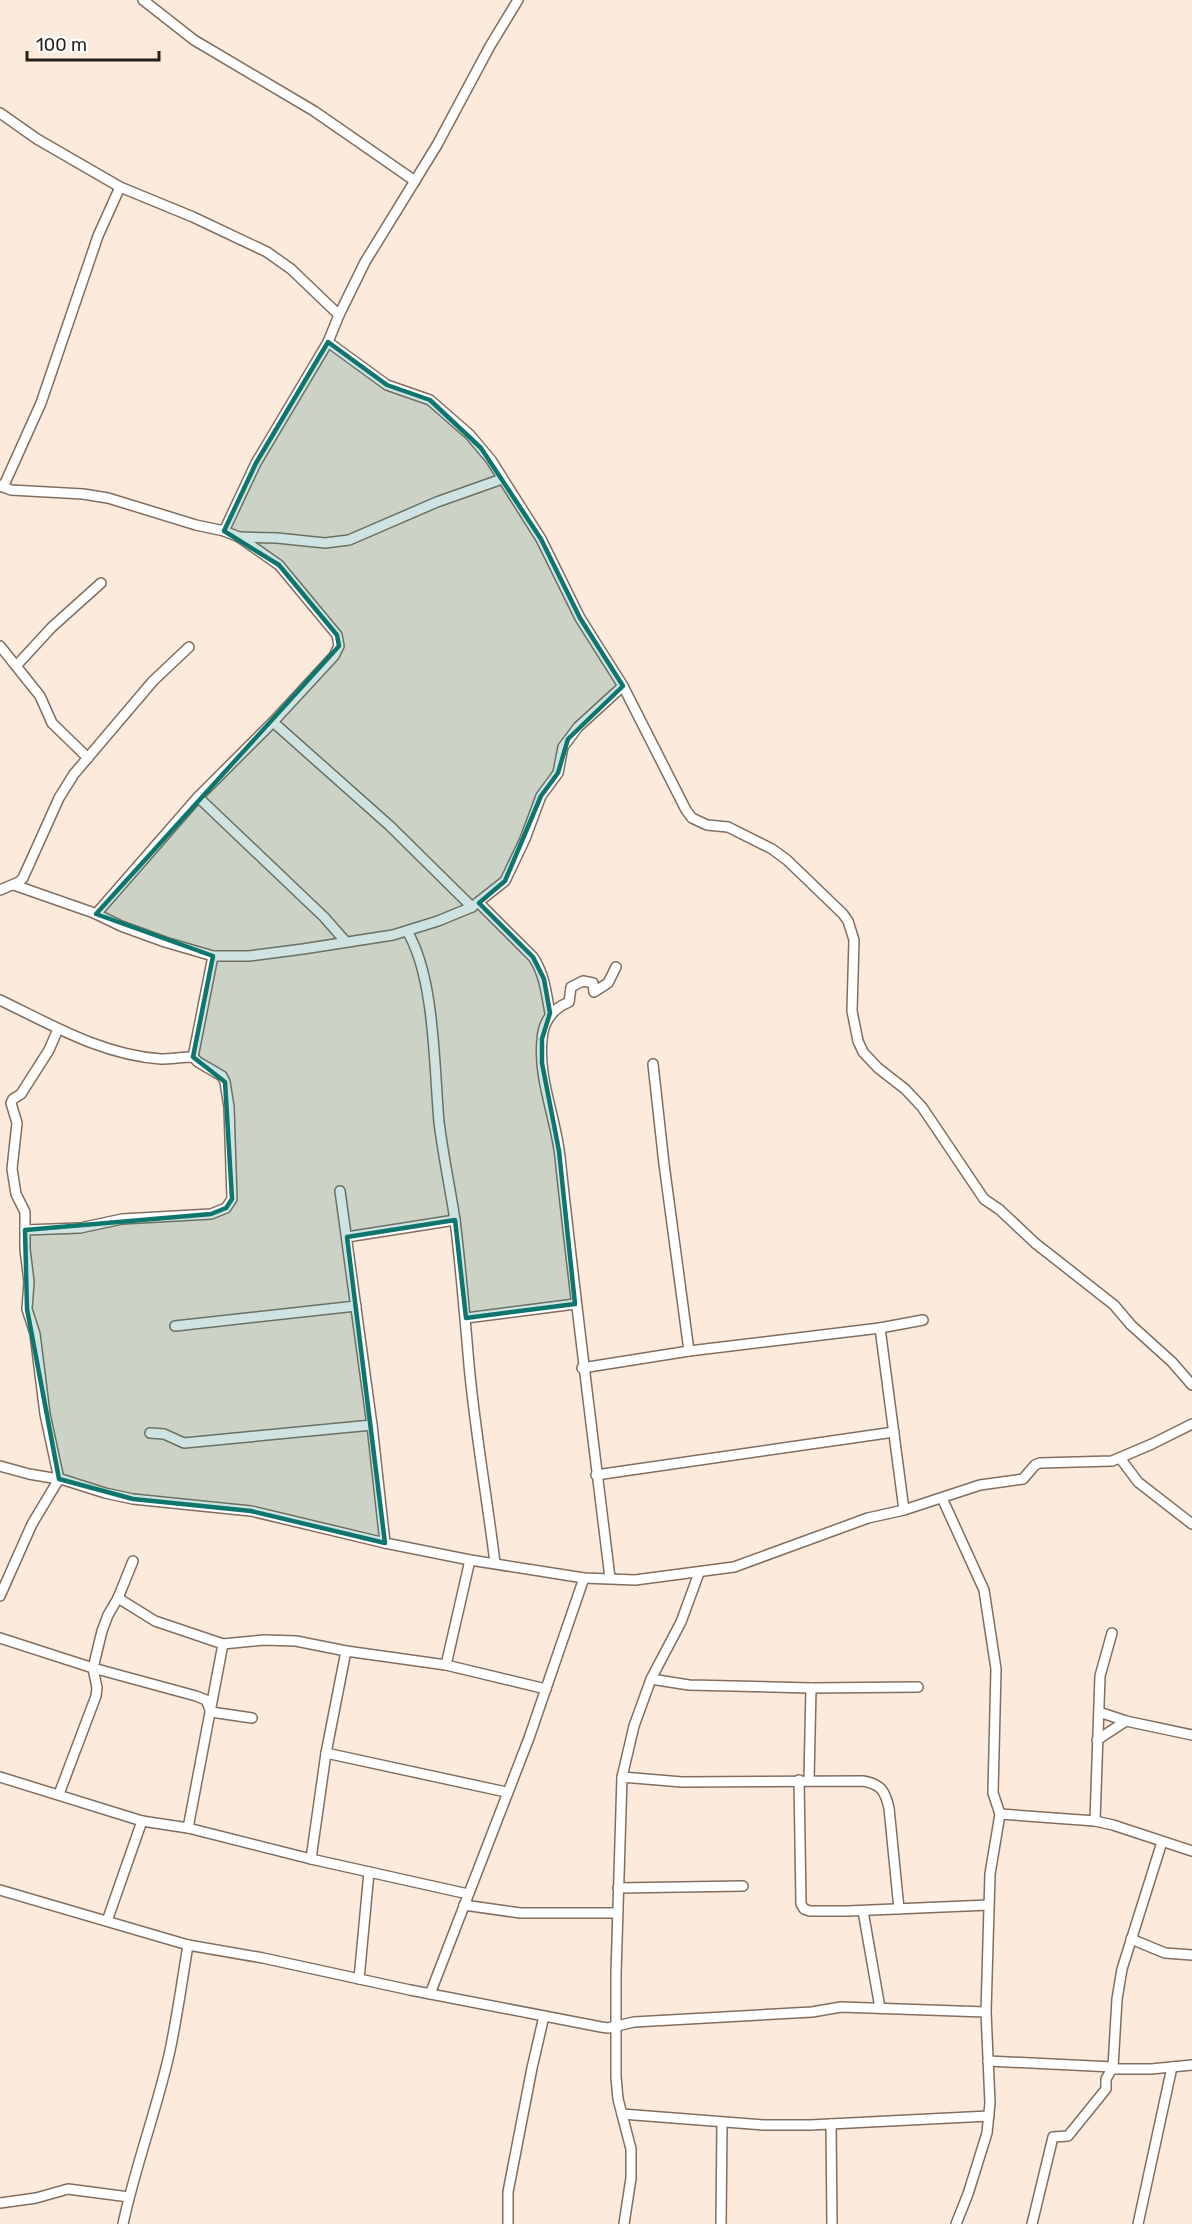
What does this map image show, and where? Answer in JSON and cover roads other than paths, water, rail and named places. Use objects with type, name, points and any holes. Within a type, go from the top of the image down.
[{"type":"street","points":[[143,0],[194,39],[314,111],[415,181]]},
{"type":"street","points":[[224,531],[256,464],[328,342],[365,262],[437,145],[490,46],[518,0]]},
{"type":"street","points":[[0,114],[120,187],[194,217],[267,252],[291,269],[339,315]]},
{"type":"street","points":[[96,914],[198,797],[273,722],[334,656],[339,641],[337,635],[308,597],[279,565],[239,537],[108,498],[82,494],[11,490],[1,486],[5,483],[41,403],[102,226],[120,187]]},
{"type":"street","points":[[328,342],[387,385],[430,400],[444,411],[491,460],[541,539],[579,618],[623,686],[667,776],[692,818],[714,827],[728,827],[772,849],[802,873],[848,921],[854,940],[852,998],[855,1030],[858,1041],[871,1062],[905,1089],[927,1112],[984,1199],[1000,1210],[1035,1243],[1114,1305],[1192,1385]]},
{"type":"street","points":[[239,537],[277,537],[325,543],[349,540],[437,502],[502,479]]},
{"type":"street","points":[[16,666],[52,627],[101,583]]},
{"type":"street","points":[[0,646],[39,696],[52,723],[88,758]]},
{"type":"street","points":[[0,890],[14,885],[23,878],[59,798],[88,758],[153,681],[189,647]]},
{"type":"street","points":[[14,885],[96,914],[154,938],[213,956],[249,956],[393,935],[438,921],[476,905],[505,881],[525,839],[541,796],[558,772],[563,747],[578,727],[623,686]]},
{"type":"street","points":[[273,722],[533,957],[540,967],[550,1013],[542,1039],[542,1063],[559,1151],[582,1368],[610,1578]]},
{"type":"street","points":[[198,797],[324,917],[346,942]]},
{"type":"street","points":[[407,931],[416,944],[425,979],[432,1032],[439,1124],[455,1220],[469,1365],[495,1563]]},
{"type":"street","points":[[193,1057],[213,956]]},
{"type":"street","points":[[550,1013],[569,1002],[571,987],[584,981],[593,983],[594,992],[608,983],[616,967]]},
{"type":"street","points":[[0,1000],[58,1029],[126,1054],[162,1059],[193,1057],[222,1076],[229,1107],[232,1199],[226,1208],[211,1214],[122,1219],[80,1228],[26,1230]]},
{"type":"street","points":[[0,1596],[32,1524],[59,1479],[45,1414],[34,1334],[27,1309],[25,1212],[16,1194],[12,1175],[17,1124],[11,1104],[13,1099],[21,1094],[49,1050],[58,1029]]},
{"type":"street","points":[[653,1064],[689,1351]]},
{"type":"street","points":[[340,1191],[348,1237],[385,1543]]},
{"type":"street","points":[[348,1237],[455,1220]]},
{"type":"street","points":[[466,1318],[575,1304]]},
{"type":"street","points":[[176,1326],[356,1306]]},
{"type":"street","points":[[582,1368],[689,1351],[880,1328],[923,1320]]},
{"type":"street","points":[[880,1328],[904,1510]]},
{"type":"street","points":[[0,1466],[133,1499],[252,1511],[385,1543],[470,1560],[584,1578],[635,1580],[734,1568],[867,1518],[904,1510],[980,1485],[1023,1479],[1035,1465],[1040,1463],[1071,1461],[1099,1463],[1120,1458],[1192,1424]]},
{"type":"street","points":[[150,1433],[164,1434],[184,1443],[372,1425]]},
{"type":"street","points":[[596,1475],[894,1432]]},
{"type":"street","points":[[1120,1458],[1138,1482],[1192,1524]]},
{"type":"street","points":[[942,1498],[984,1590],[996,1669],[993,1793],[1000,1814],[990,1874],[986,2012],[987,2133],[957,2224]]},
{"type":"street","points":[[446,1665],[470,1560]]},
{"type":"street","points":[[59,1794],[96,1696],[97,1688],[93,1668],[105,1623],[133,1561]]},
{"type":"street","points":[[624,2224],[631,2178],[631,2149],[618,2099],[616,2077],[617,1913],[622,1777],[634,1726],[651,1679],[681,1622],[699,1573]]},
{"type":"street","points":[[430,1994],[546,1689],[584,1578]]},
{"type":"street","points":[[118,1598],[155,1621],[223,1644],[264,1640],[296,1641],[346,1651],[446,1665],[546,1689]]},
{"type":"street","points":[[1095,1821],[1100,1676],[1112,1633]]},
{"type":"street","points":[[0,1638],[93,1668],[196,1696],[206,1700],[211,1712]]},
{"type":"street","points":[[188,1828],[223,1644]]},
{"type":"street","points":[[311,1859],[326,1753],[346,1651]]},
{"type":"street","points":[[651,1679],[689,1685],[918,1688]]},
{"type":"street","points":[[811,1688],[804,1780],[801,1904],[804,1910],[863,1911],[989,1905]]},
{"type":"street","points":[[211,1712],[252,1718]]},
{"type":"street","points":[[1099,1712],[1126,1721],[1192,1735]]},
{"type":"street","points":[[1097,1740],[1126,1721]]},
{"type":"street","points":[[326,1753],[506,1792]]},
{"type":"street","points":[[0,1777],[142,1821],[188,1828],[311,1859],[468,1894]]},
{"type":"street","points":[[622,1777],[682,1782],[863,1781],[878,1785],[885,1793],[889,1808],[899,1909]]},
{"type":"street","points":[[1000,1814],[1095,1821],[1192,1851]]},
{"type":"street","points":[[107,1921],[142,1821]]},
{"type":"street","points":[[1032,2224],[1053,2137],[1068,2136],[1106,2089],[1106,2079],[1113,2067],[1117,1999],[1122,1969],[1162,1842]]},
{"type":"street","points":[[359,1979],[369,1872]]},
{"type":"street","points":[[618,1888],[743,1886]]},
{"type":"street","points":[[0,1890],[188,1945],[263,1958],[430,1994],[601,2027],[634,2022],[798,2013],[841,2007],[986,2012]]},
{"type":"street","points":[[464,1905],[520,1912],[617,1913]]},
{"type":"street","points":[[863,1911],[880,2008]]},
{"type":"street","points":[[1131,1939],[1165,1953],[1192,1955]]},
{"type":"street","points":[[123,2224],[132,2179],[152,2120],[170,2053],[188,1945]]},
{"type":"street","points":[[508,2224],[508,2192],[544,2016]]},
{"type":"street","points":[[988,2061],[1113,2067],[1115,2069],[1192,2065]]},
{"type":"street","points":[[1138,2224],[1172,2067]]},
{"type":"street","points":[[622,2114],[722,2123],[776,2125],[988,2116]]},
{"type":"street","points":[[722,2123],[722,2224]]},
{"type":"street","points":[[831,2124],[832,2224]]},
{"type":"street","points":[[0,2203],[36,2198],[68,2189],[129,2197]]}]
